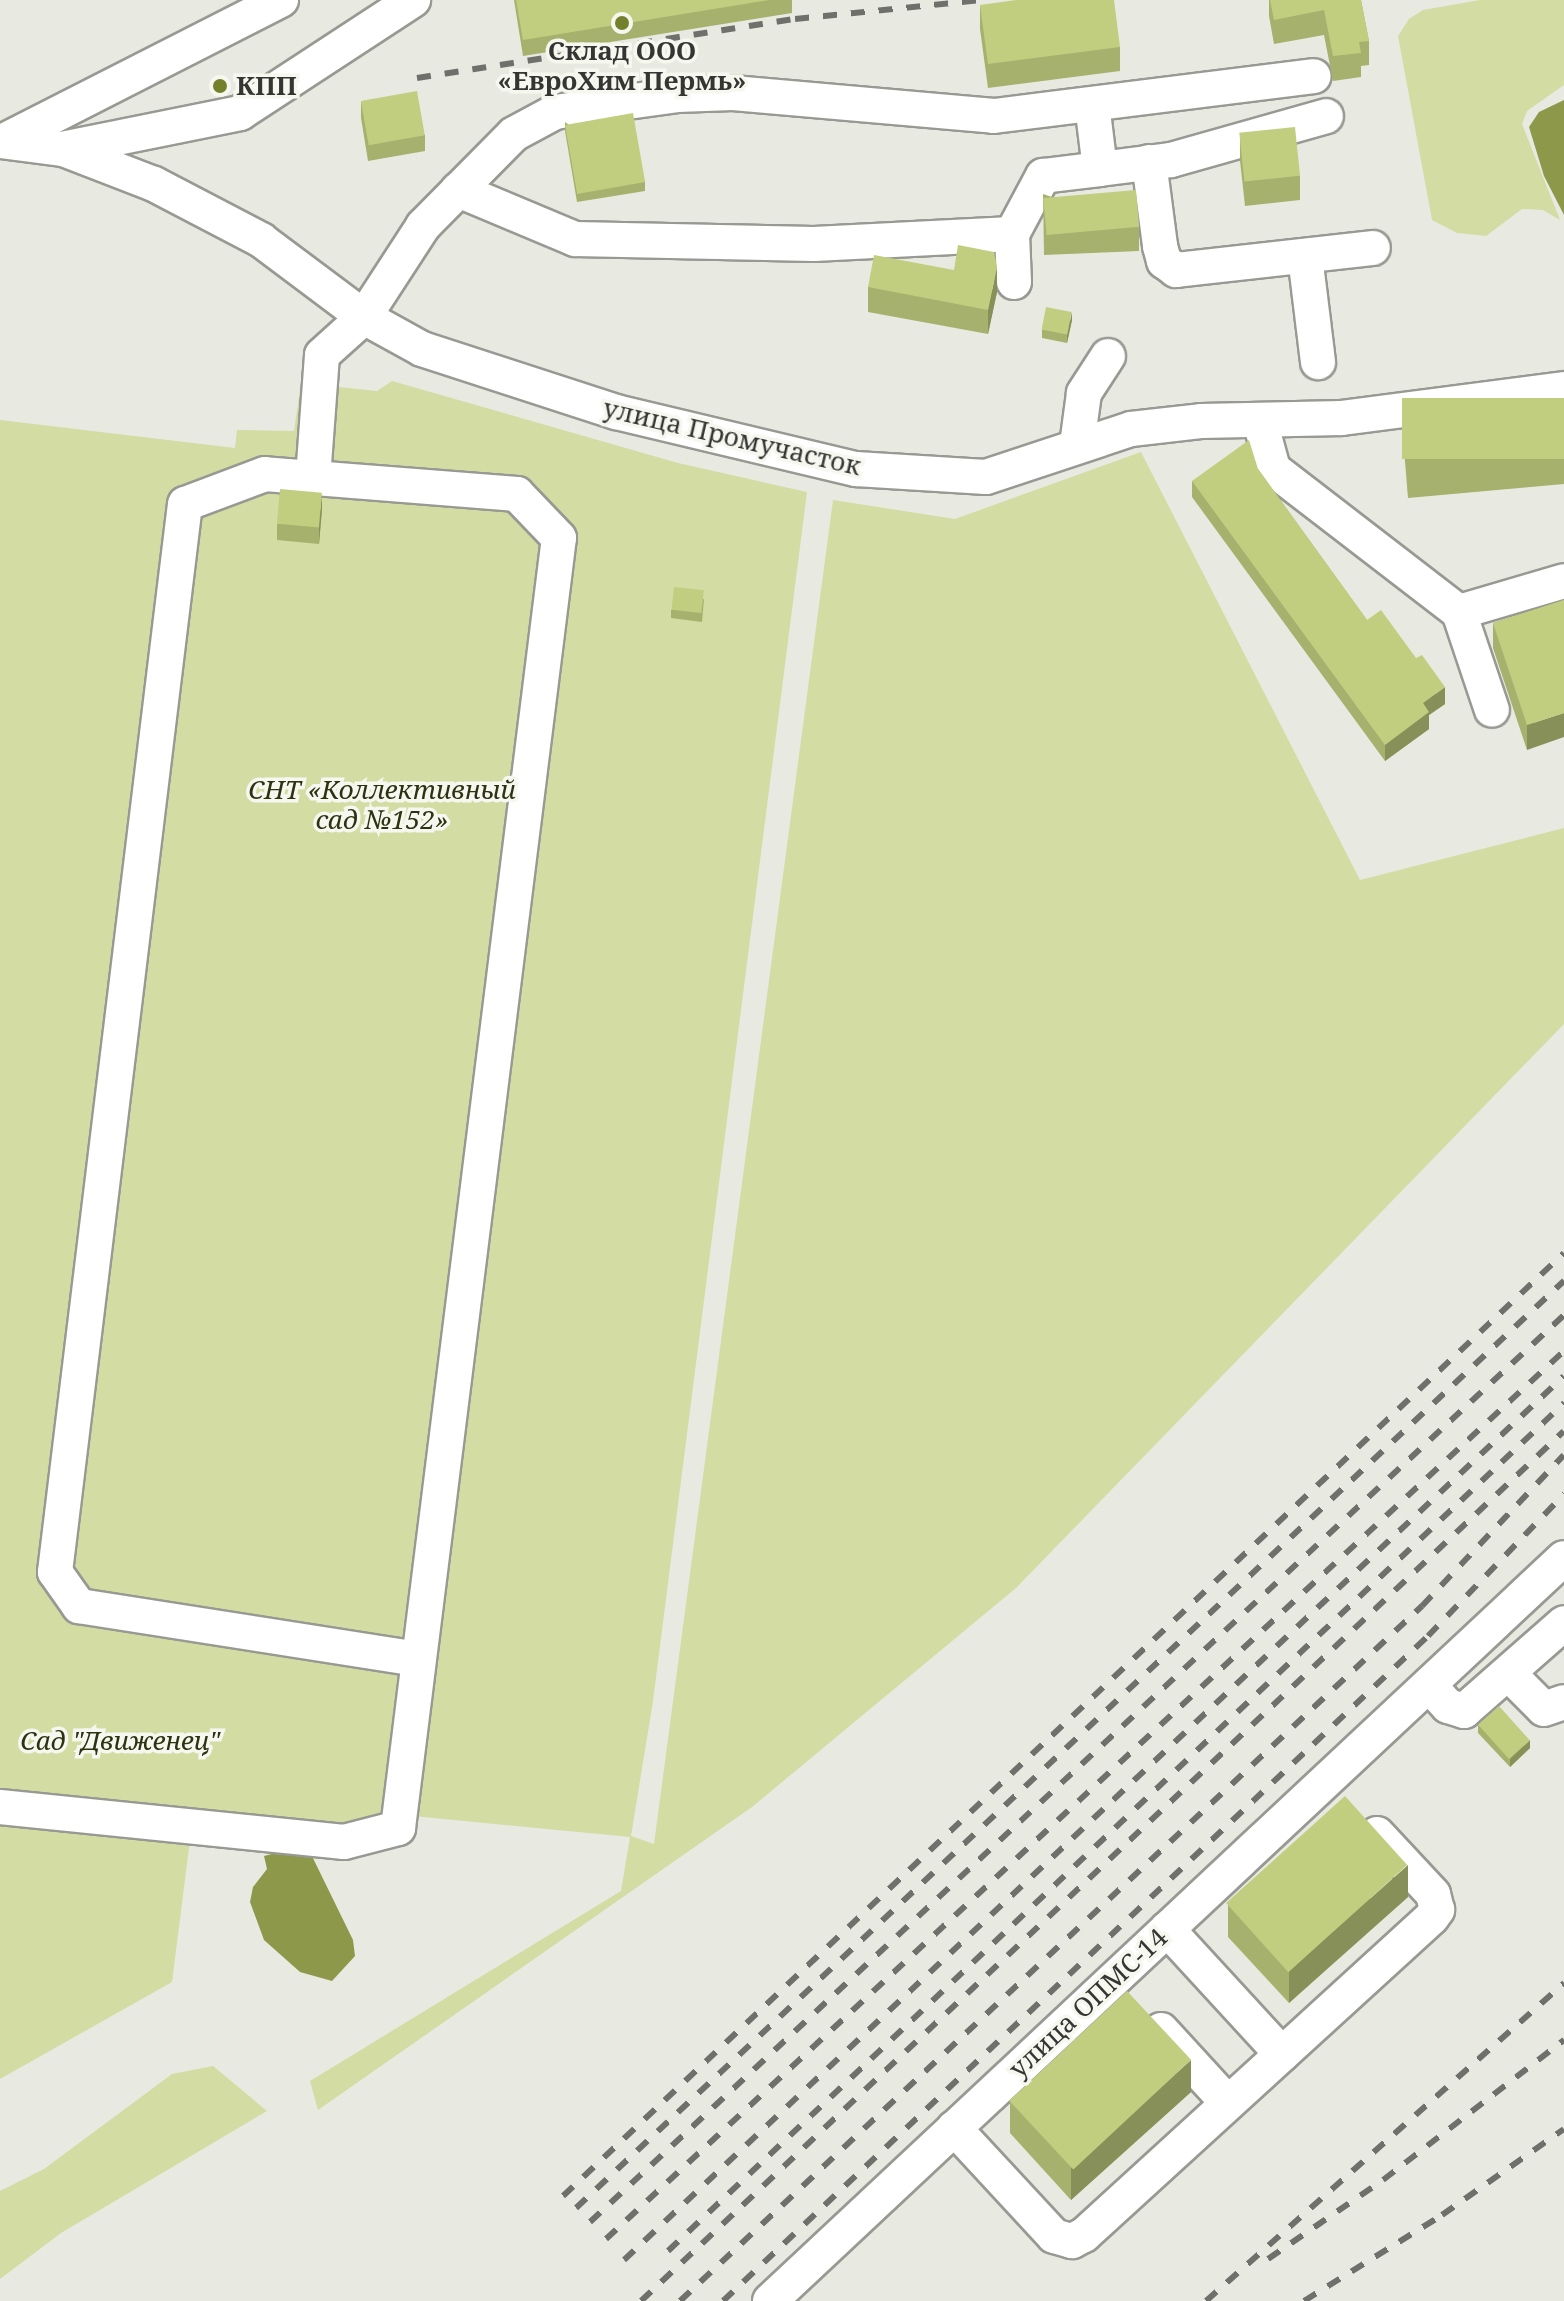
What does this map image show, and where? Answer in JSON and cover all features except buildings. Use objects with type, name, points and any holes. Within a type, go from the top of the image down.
[{"type":"street","points":[[2,141],[281,0]]},
{"type":"street","points":[[63,149],[240,113],[413,0]]},
{"type":"street","points":[[313,478],[322,355],[364,317],[423,226],[514,134],[545,117],[677,95],[767,95],[994,116],[1314,76]]},
{"type":"street","points":[[1092,104],[1100,169]]},
{"type":"street","points":[[1014,282],[1012,234],[1043,176],[1149,162],[1326,116]]},
{"type":"street","name":"улица Промучасток","points":[[2,141],[63,149],[154,184],[261,240],[364,317],[422,349],[616,412],[813,462],[921,477],[986,477],[1077,445],[1167,423],[1342,418],[1564,389]]},
{"type":"street","points":[[1149,162],[1160,246],[1164,261],[1176,270],[1373,248]]},
{"type":"street","points":[[458,190],[575,239],[814,244],[1012,234]]},
{"type":"street","points":[[1305,256],[1318,362]]},
{"type":"street","points":[[1077,445],[1084,393],[1108,356]]},
{"type":"street","points":[[1260,421],[1273,469],[1459,612],[1492,710]]},
{"type":"street","points":[[0,1807],[344,1842],[398,1828],[416,1659],[559,538],[517,494],[265,474],[185,504],[55,1572],[79,1606],[416,1659]]},
{"type":"street","points":[[1459,612],[1564,581]]},
{"type":"street","name":"улица ОПМС-14","points":[[770,2301],[1167,1929],[1345,1799],[1418,1696],[1564,1558]]},
{"type":"street","points":[[1418,1696],[1464,1711],[1564,1623]]},
{"type":"street","points":[[1509,1674],[1544,1709],[1564,1702]]},
{"type":"street","points":[[954,2128],[1054,2236],[1072,2241],[1228,2103],[1437,1910],[1433,1894],[1345,1799]]},
{"type":"street","points":[[1167,1929],[1282,2054]]},
{"type":"street","points":[[1114,1979],[1228,2103]]},
{"type":"green space","points":[[1480,0],[1564,0],[1564,85],[1527,111],[1522,124],[1560,220],[1543,210],[1522,209],[1486,236],[1457,233],[1432,220],[1398,36],[1409,19],[1423,10]]},
{"type":"green space","points":[[392,381],[678,463],[807,492],[653,1701],[631,1836],[654,1844],[833,500],[955,519],[1141,452],[1360,880],[1564,828],[1564,1024],[1016,1588],[752,1807],[318,2110],[310,2081],[621,1891],[630,1837],[413,1816],[403,1835],[190,1840],[172,1982],[0,2079],[0,420],[235,448],[237,430],[294,431],[301,383],[377,391]]},
{"type":"green space","points":[[213,2066],[267,2111],[61,2233],[0,2279],[0,2191],[44,2169],[172,2074]]},
{"type":"shaded area","points":[[1564,100],[1564,215],[1544,176],[1529,127],[1539,112]]},
{"type":"shaded area","points":[[291,1849],[309,1850],[353,1940],[355,1956],[332,1981],[300,1972],[264,1940],[250,1902],[253,1887],[267,1869],[264,1856]]},
{"type":"railway","points":[[417,78],[795,19],[981,0]]},
{"type":"railway","points":[[563,2196],[1564,1253]]},
{"type":"railway","points":[[576,2208],[1564,1281]]},
{"type":"railway","points":[[590,2222],[1564,1315]]},
{"type":"railway","points":[[606,2239],[1564,1351]]},
{"type":"railway","points":[[624,2260],[1564,1376]]},
{"type":"railway","points":[[668,2251],[1564,1403]]},
{"type":"railway","points":[[641,2301],[1564,1431]]},
{"type":"railway","points":[[680,2301],[1422,1606],[1564,1455]]},
{"type":"railway","points":[[723,2301],[1428,1636],[1564,1494]]},
{"type":"railway","points":[[1206,2301],[1564,1983]]},
{"type":"railway","points":[[1268,2259],[1383,2180],[1564,2040]]},
{"type":"railway","points":[[1304,2301],[1442,2215],[1564,2129]]},
{"type":"place","name":"Склад ООО «ЕвроХим Пермь»","points":[[622,23]]},
{"type":"place","name":"КПП","points":[[220,86]]},
{"type":"park label","name":"СНТ «Коллективный сад №152»","points":[[382,805]]},
{"type":"park label","name":"Сад \"Движенец\"","points":[[120,1741]]}]
